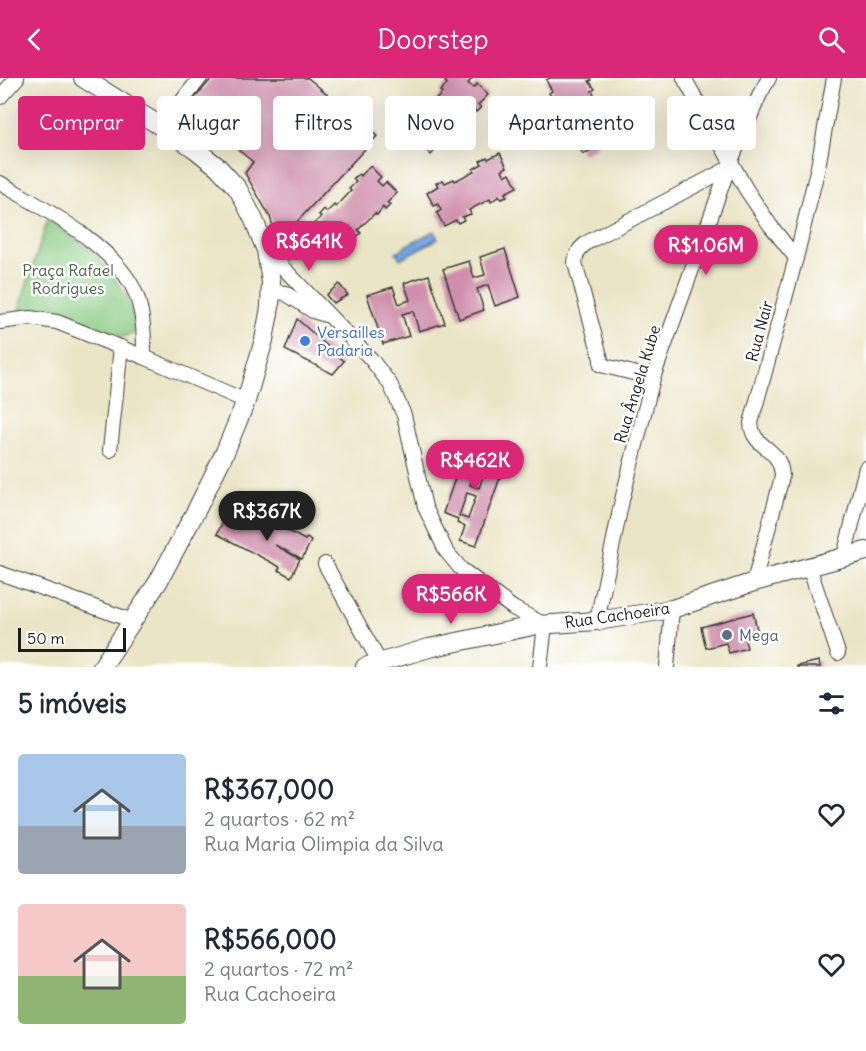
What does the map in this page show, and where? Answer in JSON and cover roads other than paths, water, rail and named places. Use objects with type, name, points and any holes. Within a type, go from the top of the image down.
[{"type":"main road","points":[[83,78],[157,124]]},
{"type":"main road","points":[[102,667],[158,582],[197,509],[225,452],[246,401],[264,340],[271,282],[266,250],[238,189],[218,167],[196,150]]},
{"type":"main road","name":"Rua Cachoeira","points":[[373,665],[429,648],[545,625],[597,621],[672,609],[754,582],[866,550]]},
{"type":"street","points":[[0,97],[17,78]]},
{"type":"street","points":[[186,96],[200,78]]},
{"type":"street","points":[[684,78],[730,166],[796,258]]},
{"type":"street","name":"Rua Ângela Kube","points":[[597,621],[622,500],[653,378],[730,166],[760,94],[770,78]]},
{"type":"street","name":"Rua Nair","points":[[754,582],[782,477],[782,468],[775,455],[756,439],[751,423],[818,167],[831,81]]},
{"type":"street","points":[[653,378],[600,365],[601,359],[575,263],[576,255],[580,248],[588,242],[730,166]]},
{"type":"street","points":[[0,183],[66,222],[104,251],[124,274],[136,294],[143,320],[144,357]]},
{"type":"street","points":[[266,250],[370,359],[390,384],[404,415],[425,507],[446,551],[461,569],[513,608],[545,625],[540,667]]},
{"type":"street","points":[[270,296],[276,292],[282,292],[313,311],[328,316]]},
{"type":"street","points":[[0,322],[30,318],[57,322],[246,401]]},
{"type":"street","points":[[110,450],[121,347]]},
{"type":"street","points":[[844,556],[866,468]]},
{"type":"street","points":[[325,564],[373,665]]},
{"type":"street","points":[[809,567],[838,653]]},
{"type":"street","points":[[0,573],[133,621]]},
{"type":"street","points":[[667,667],[672,609]]},
{"type":"water","points":[[434,231],[438,239],[400,259],[396,252]]},
{"type":"place","name":"Versailles Padaria","points":[[305,341]]},
{"type":"place","name":"Mega","points":[[727,635]]},
{"type":"park label","name":"Praça Rafael Rodrigues","points":[[68,279]]}]
